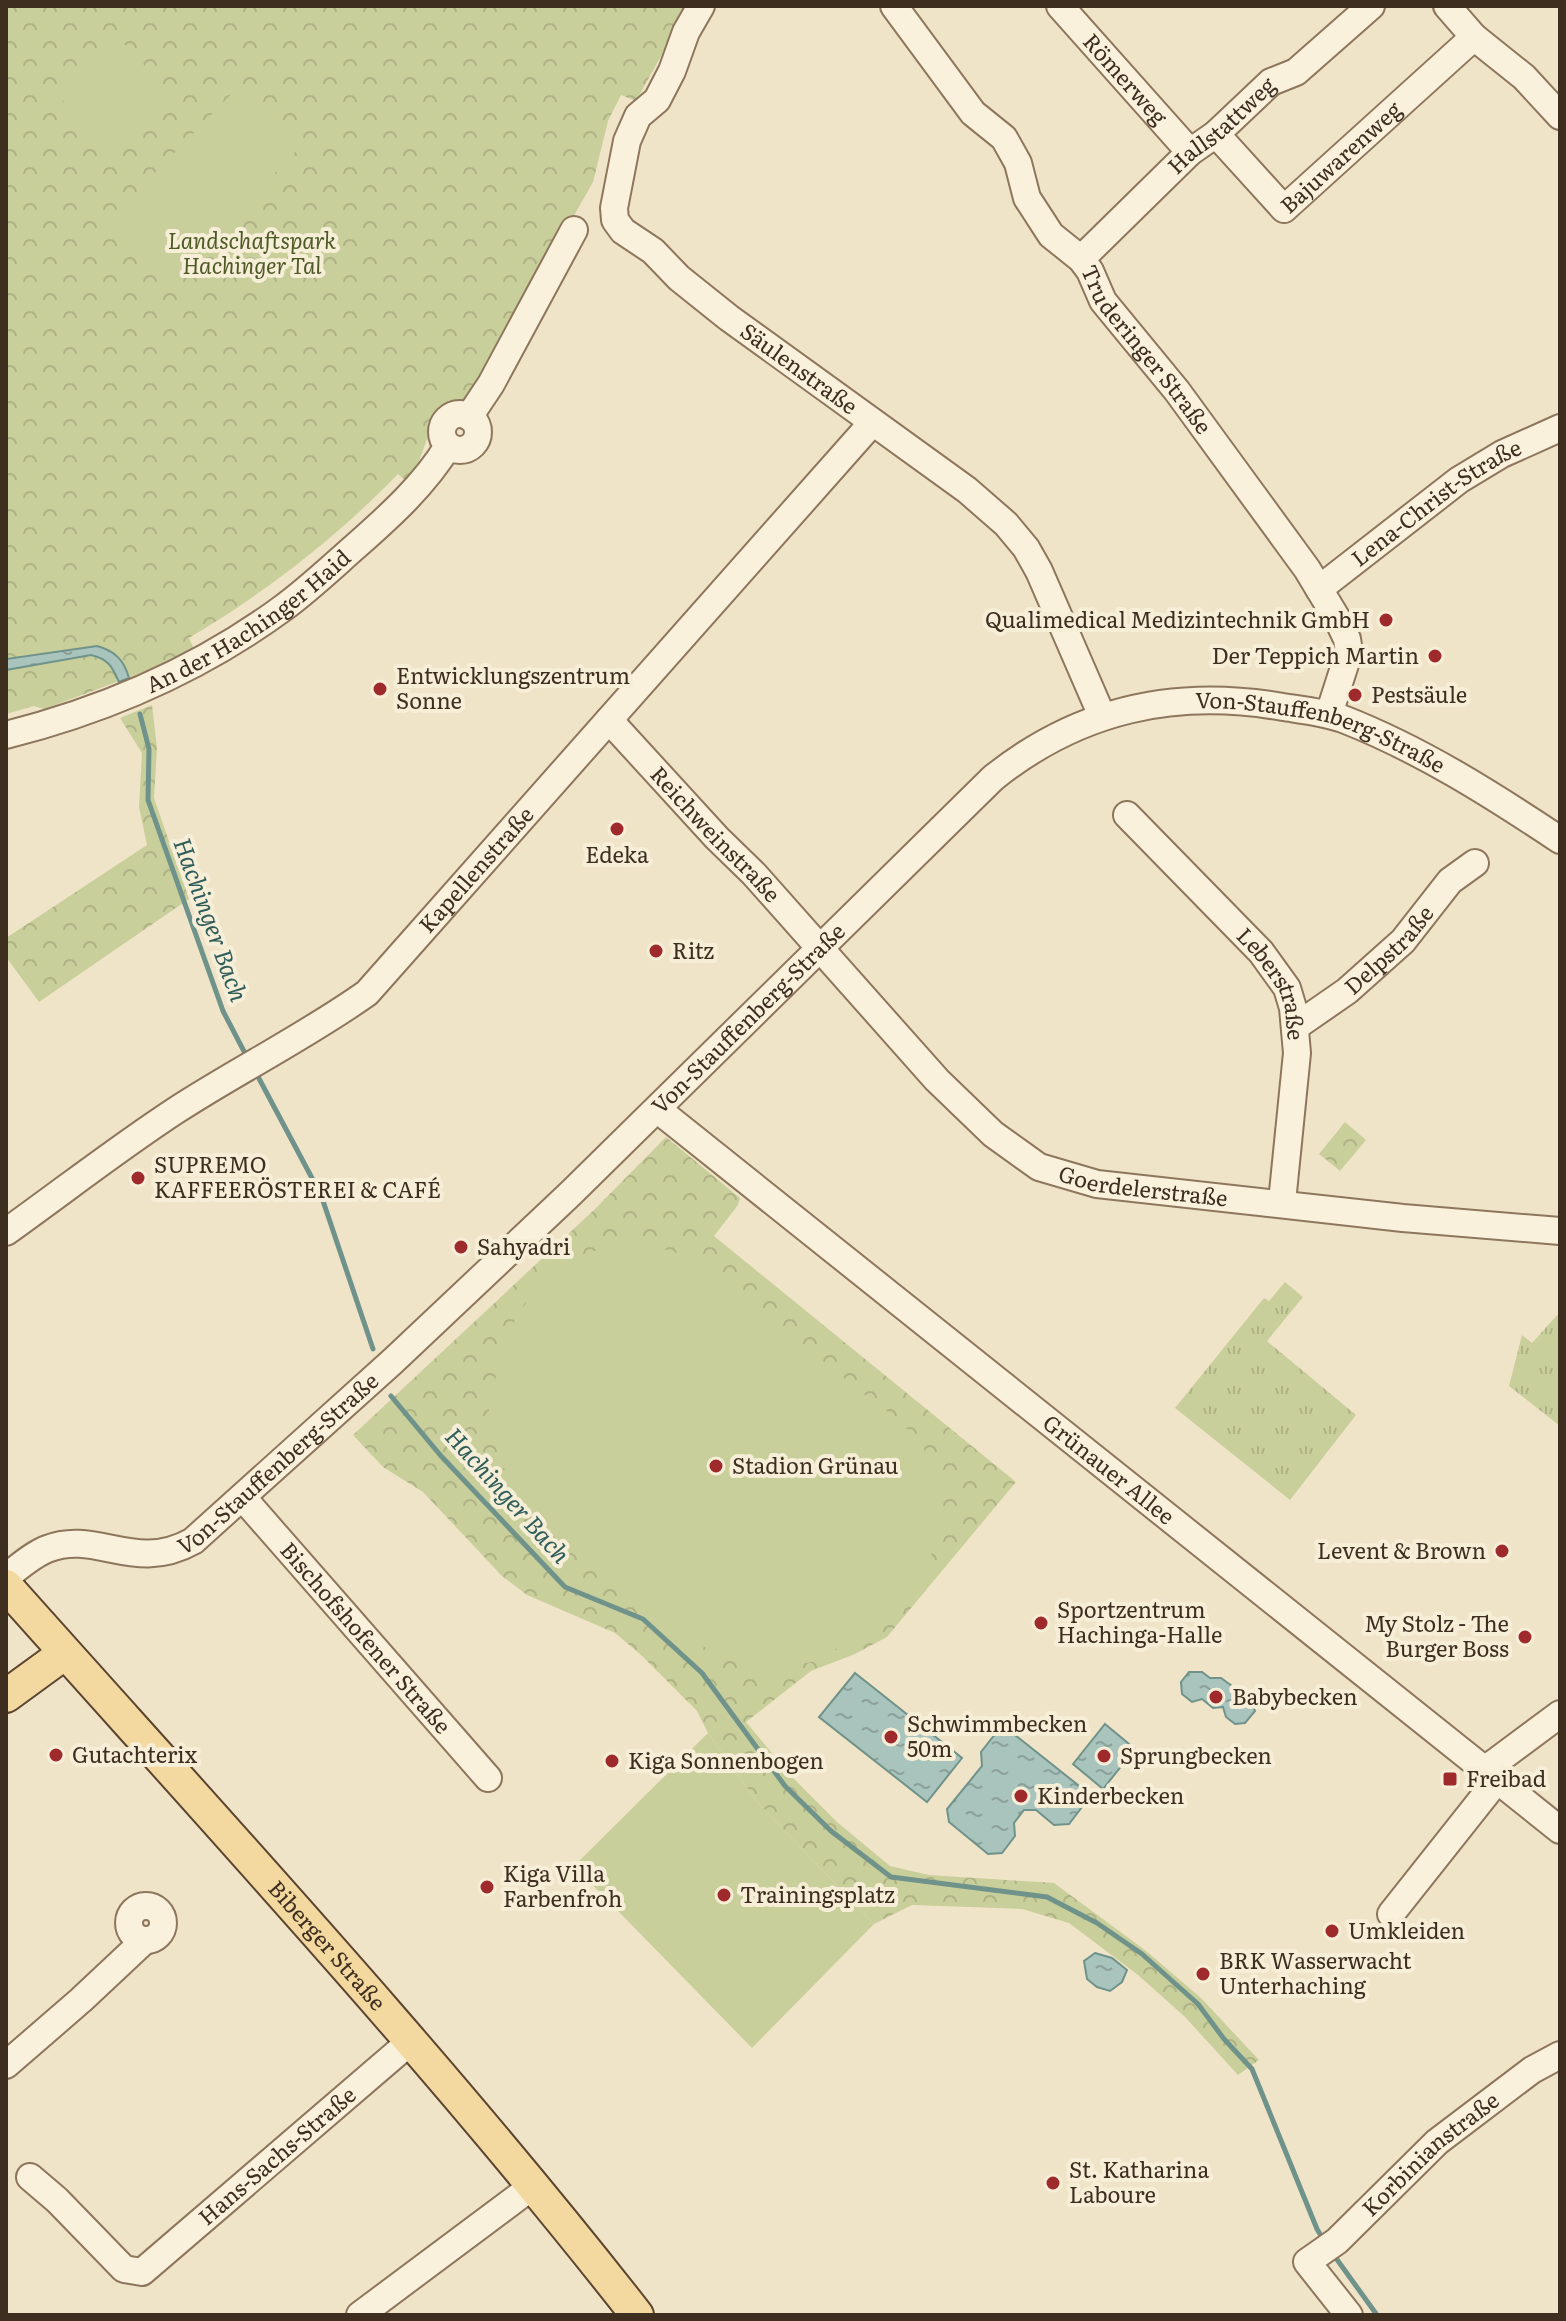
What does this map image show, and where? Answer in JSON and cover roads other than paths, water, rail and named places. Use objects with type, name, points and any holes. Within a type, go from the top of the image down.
[{"type":"main road","name":"Biberger Straße","points":[[6,1586],[411,2041],[534,2185],[637,2315]]},
{"type":"main road","points":[[6,1696],[65,1653]]},
{"type":"street","name":"Säulenstraße","points":[[701,6],[686,32],[672,71],[657,100],[638,116],[627,141],[614,208],[615,220],[623,231],[653,251],[679,278],[729,318],[967,490],[1006,524],[1026,548],[1073,643],[1102,716]]},
{"type":"street","name":"Truderinger Straße","points":[[894,6],[973,113],[1004,138],[1018,163],[1027,198],[1051,235],[1081,259],[1090,271],[1103,301],[1177,391],[1319,589],[1339,622],[1349,652],[1329,714]]},
{"type":"street","name":"Römerweg","points":[[1060,6],[1190,152]]},
{"type":"street","name":"Hallstattweg","points":[[1081,259],[1190,152],[1216,134],[1271,82],[1296,72],[1371,6]]},
{"type":"street","points":[[1447,6],[1474,37],[1524,77],[1560,116]]},
{"type":"street","name":"Bajuwarenweg","points":[[1216,134],[1284,209],[1474,37]]},
{"type":"street","name":"An der Hachinger Haid","points":[[6,735],[113,702],[204,658],[283,608],[382,521],[434,471],[448,446],[442,430],[445,421],[452,415],[469,417],[491,384],[574,230]]},
{"type":"street","name":"Kapellenstraße","points":[[6,1232],[156,1124],[252,1063],[326,1022],[367,993],[872,423]]},
{"type":"street","name":"Lena-Christ-Straße","points":[[1319,589],[1459,480],[1502,454],[1560,428]]},
{"type":"street","name":"Von-Stauffenberg-Straße","points":[[6,1577],[30,1558],[59,1546],[86,1544],[132,1554],[175,1551],[193,1541],[415,1340],[657,1109],[993,778],[1022,755],[1048,740],[1102,716],[1141,706],[1209,699],[1248,701],[1329,714],[1412,751],[1473,784],[1560,840]]},
{"type":"street","name":"Reichweinstraße","points":[[609,720],[819,948]]},
{"type":"street","name":"Leberstraße","points":[[1127,815],[1261,952],[1287,988],[1293,1008],[1297,1053],[1282,1202]]},
{"type":"street","name":"Delpstraße","points":[[1295,1027],[1347,991],[1403,941],[1450,881],[1475,863]]},
{"type":"street","name":"Goerdelerstraße","points":[[819,948],[937,1080],[993,1134],[1039,1167],[1097,1184],[1282,1202],[1403,1218],[1560,1231]]},
{"type":"street","name":"Grünauer Allee","points":[[657,1109],[1560,1830]]},
{"type":"street","name":"Bischofshofener Straße","points":[[243,1498],[488,1778]]},
{"type":"street","points":[[1391,1914],[1492,1774],[1560,1714]]},
{"type":"street","points":[[6,2065],[145,1940]]},
{"type":"street","name":"Hans-Sachs-Straße","points":[[30,2177],[57,2200],[124,2269],[142,2272],[411,2041]]},
{"type":"street","name":"Korbinianstraße","points":[[1349,2315],[1320,2253],[1437,2142],[1532,2070],[1560,2055]]},
{"type":"street","points":[[360,2315],[534,2185]]},
{"type":"water","points":[[97,646],[118,657],[129,678],[119,682],[109,664],[91,655],[6,670],[6,659]]},
{"type":"water","name":"Babybecken","points":[[1189,1672],[1221,1678],[1232,1686],[1233,1694],[1250,1701],[1255,1711],[1245,1723],[1235,1724],[1226,1717],[1223,1707],[1213,1708],[1202,1699],[1192,1702],[1182,1694],[1181,1682]]},
{"type":"water","name":"Schwimmbecken 50m","points":[[855,1673],[962,1758],[927,1802],[819,1717]]},
{"type":"water","name":"Sprungbecken","points":[[1105,1724],[1135,1749],[1103,1789],[1073,1764]]},
{"type":"water","name":"Kinderbecken","points":[[1010,1731],[1083,1789],[1085,1803],[1069,1824],[1054,1825],[1036,1810],[1024,1810],[1014,1823],[1015,1836],[1002,1853],[988,1854],[949,1822],[947,1809],[982,1766],[981,1752],[996,1733]]},
{"type":"water","points":[[1095,1953],[1112,1958],[1127,1970],[1122,1982],[1110,1991],[1097,1987],[1087,1979],[1084,1961]]},
{"type":"waterway","name":"Hachinger Bach","points":[[140,714],[149,749],[148,800],[223,1011],[248,1059]]},
{"type":"waterway","name":"Hachinger Bach","points":[[255,1071],[321,1195],[373,1349]]},
{"type":"waterway","name":"Hachinger Bach","points":[[391,1396],[441,1456],[565,1587],[643,1619],[702,1673],[785,1786],[831,1831],[891,1877],[1047,1897],[1097,1923],[1142,1954],[1198,2004],[1252,2069],[1323,2239]]},
{"type":"waterway","name":"Hachinger Bach","points":[[1333,2254],[1377,2315]]},
{"type":"place","name":"Qualimedical Medizintechnik GmbH","points":[[1386,620]]},
{"type":"place","name":"Der Teppich Martin","points":[[1435,656]]},
{"type":"place","name":"Entwicklungszentrum Sonne","points":[[380,689]]},
{"type":"place","name":"Pestsäule","points":[[1355,695]]},
{"type":"place","name":"Edeka","points":[[617,829]]},
{"type":"place","name":"Ritz","points":[[656,951]]},
{"type":"place","name":"SUPREMO KAFFEERÖSTEREI & CAFÉ","points":[[138,1178]]},
{"type":"place","name":"Sahyadri","points":[[461,1247]]},
{"type":"place","name":"Stadion Grünau","points":[[716,1466]]},
{"type":"place","name":"Levent & Brown","points":[[1502,1551]]},
{"type":"place","name":"Sportzentrum Hachinga-Halle","points":[[1041,1623]]},
{"type":"place","name":"My Stolz - The Burger Boss","points":[[1525,1637]]},
{"type":"place","name":"Babybecken","points":[[1216,1697]]},
{"type":"place","name":"Schwimmbecken 50m","points":[[891,1737]]},
{"type":"place","name":"Gutachterix","points":[[56,1755]]},
{"type":"place","name":"Sprungbecken","points":[[1104,1756]]},
{"type":"place","name":"Kiga Sonnenbogen","points":[[612,1761]]},
{"type":"place","name":"Freibad","points":[[1450,1779]]},
{"type":"place","name":"Kinderbecken","points":[[1021,1796]]},
{"type":"place","name":"Kiga Villa Farbenfroh","points":[[487,1887]]},
{"type":"place","name":"Trainingsplatz","points":[[724,1895]]},
{"type":"place","name":"Umkleiden","points":[[1332,1931]]},
{"type":"place","name":"BRK Wasserwacht Unterhaching","points":[[1203,1974]]},
{"type":"place","name":"St. Katharina Laboure","points":[[1053,2183]]},
{"type":"park label","name":"Landschaftspark Hachinger Tal","points":[[252,254]]}]
